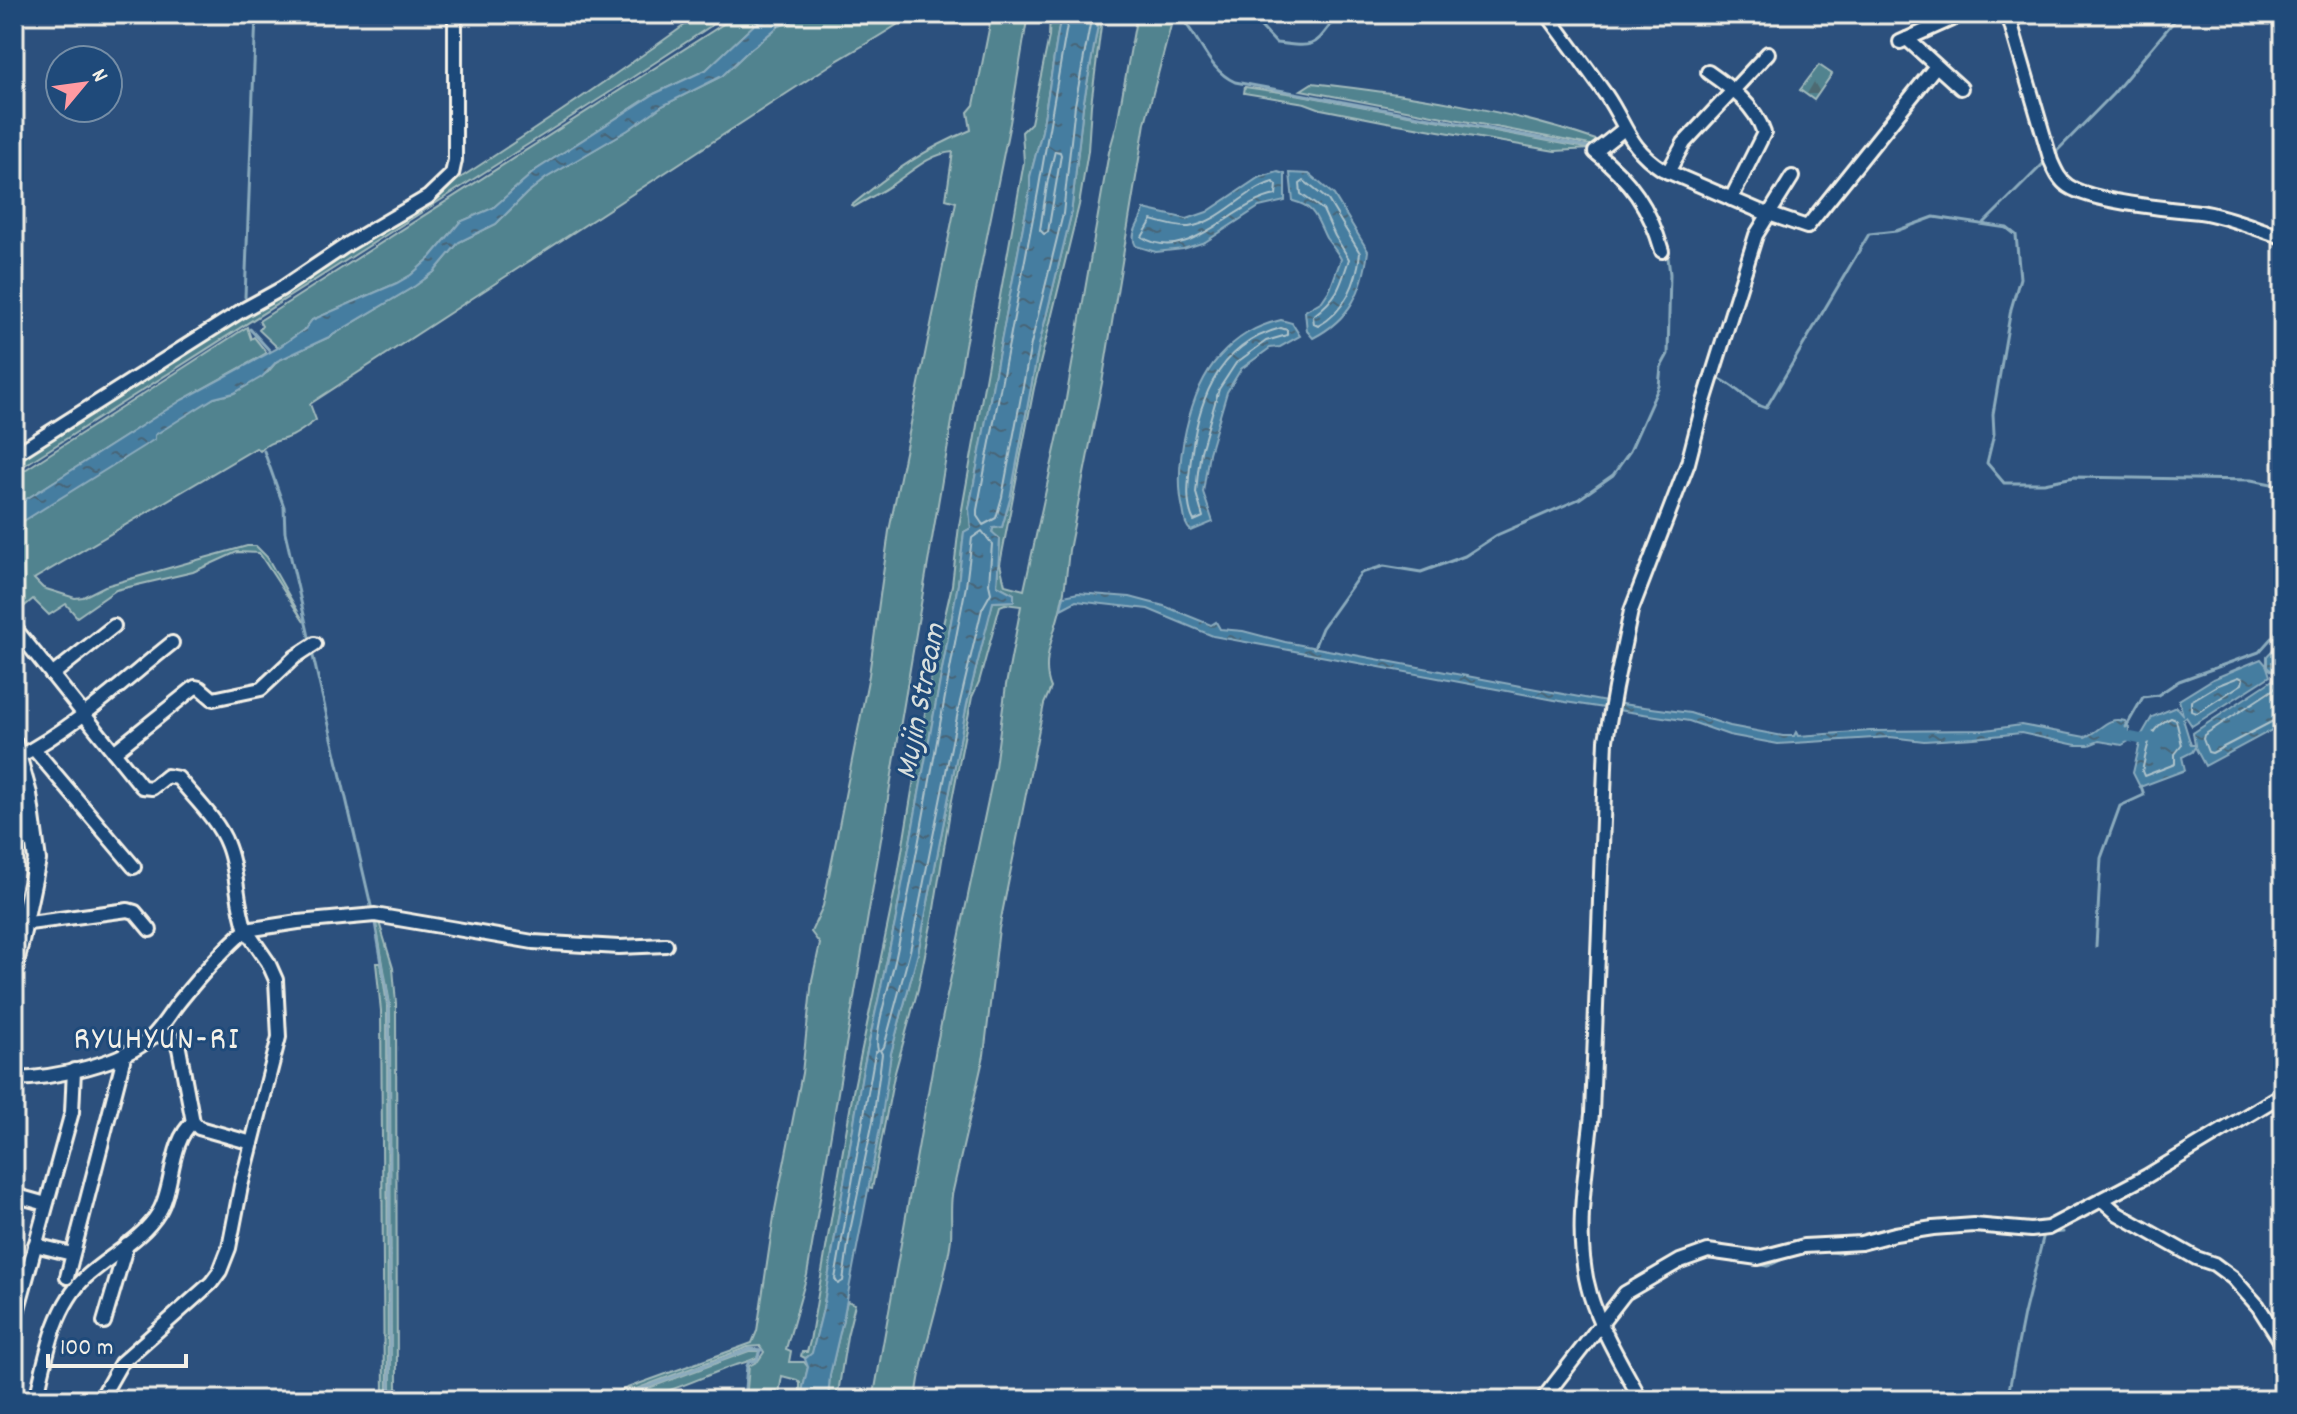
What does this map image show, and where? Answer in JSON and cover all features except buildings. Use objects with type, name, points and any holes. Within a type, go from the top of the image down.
[{"type":"main road","points":[[14,969],[19,925],[37,860],[35,835],[17,759]]},
{"type":"street","points":[[14,455],[442,186],[452,174],[455,160],[455,14]]},
{"type":"street","points":[[1547,14],[1649,161],[1731,199],[1807,227],[1936,66]]},
{"type":"street","points":[[1961,88],[1903,41],[1963,14]]},
{"type":"street","points":[[2008,14],[2051,161],[2067,186],[2140,205],[2201,212],[2283,237]]},
{"type":"street","points":[[1668,172],[1684,143],[1768,53]]},
{"type":"street","points":[[1708,72],[1732,89],[1755,114],[1764,133],[1731,199]]},
{"type":"street","points":[[1624,129],[1597,149],[1647,208],[1662,251]]},
{"type":"street","points":[[1641,1400],[1601,1323],[1589,1293],[1582,1260],[1582,1221],[1592,1114],[1606,740],[1631,611],[1688,463],[1707,390],[1756,235],[1792,177]]},
{"type":"street","points":[[52,675],[114,626]]},
{"type":"street","points":[[14,627],[142,787],[152,788],[167,776],[178,778],[222,833],[228,845],[246,930],[268,962],[276,980],[279,1037],[229,1248],[220,1271],[205,1291],[121,1363],[100,1400]]},
{"type":"street","points":[[17,759],[83,713],[172,643]]},
{"type":"street","points":[[114,752],[195,687],[213,699],[261,689],[311,647]]},
{"type":"street","points":[[34,749],[134,867]]},
{"type":"street","points":[[14,847],[35,835]]},
{"type":"street","points":[[19,925],[128,910],[135,912],[150,930]]},
{"type":"street","points":[[14,1079],[74,1070],[125,1053],[153,1036],[197,980],[246,930],[372,916],[550,944],[619,947],[666,945]]},
{"type":"street","points":[[153,1036],[164,1034],[173,1038],[179,1048],[193,1122],[211,1133],[252,1143]]},
{"type":"street","points":[[67,1277],[125,1053]]},
{"type":"street","points":[[14,1323],[72,1112],[74,1070]]},
{"type":"street","points":[[1542,1400],[1632,1288],[1696,1254],[1720,1251],[1758,1258],[1804,1246],[1861,1243],[1933,1228],[1974,1225],[2031,1230],[2048,1228],[2102,1200],[2283,1094]]},
{"type":"street","points":[[36,1400],[57,1321],[66,1301],[86,1277],[127,1244],[161,1210],[181,1140],[186,1128],[193,1122]]},
{"type":"street","points":[[14,1195],[46,1204]]},
{"type":"street","points":[[2102,1200],[2140,1227],[2224,1271],[2258,1306],[2283,1345]]},
{"type":"street","points":[[104,1322],[127,1244]]},
{"type":"street","points":[[35,1245],[72,1254]]},
{"type":"green space","points":[[700,14],[729,14],[14,472],[14,458],[447,187]]},
{"type":"green space","points":[[739,14],[774,14],[756,23],[706,70],[654,94],[536,170],[493,208],[460,222],[431,257],[411,275],[312,320],[305,329],[278,348],[259,330],[262,326],[259,321]]},
{"type":"green space","points":[[813,14],[913,14],[310,404],[316,420],[301,431],[260,451],[256,448],[34,579],[43,588],[75,598],[83,597],[105,586],[256,546],[267,557],[304,622],[259,553],[237,552],[193,572],[116,590],[77,617],[66,604],[49,615],[33,599],[14,615],[14,527],[188,413],[214,398],[234,393],[268,372],[277,361],[329,337],[415,286],[434,272],[459,242],[496,224],[546,178],[628,130],[662,106],[722,76],[779,26]]},
{"type":"green space","points":[[992,14],[1028,14],[1010,123],[965,345],[807,1275],[786,1349],[791,1351],[789,1362],[804,1362],[808,1367],[800,1400],[800,1383],[782,1376],[778,1400],[746,1400],[749,1366],[758,1361],[764,1352],[760,1346],[748,1347],[607,1400],[594,1400],[752,1343],[757,1331],[775,1210],[802,1073],[812,980],[820,944],[811,932],[823,906],[869,675],[889,531],[956,202],[946,199],[953,152],[926,161],[883,191],[854,207],[852,205],[908,163],[971,130],[968,112],[974,105]]},
{"type":"green space","points":[[1050,14],[1061,14],[1042,131],[1030,177],[969,509],[971,528],[964,532],[958,584],[895,923],[862,1074],[823,1309],[812,1354],[805,1358],[801,1356],[802,1352],[807,1352],[810,1341],[853,1092],[898,875],[931,677],[952,585],[959,526],[1024,162],[1022,132],[1031,123],[1049,37]]},
{"type":"green space","points":[[1100,14],[1088,151],[1079,205],[1034,388],[1000,564],[1005,585],[1024,590],[1066,399],[1109,152],[1137,14],[1174,14],[1145,123],[1102,383],[1063,595],[1048,656],[1051,688],[1044,704],[999,929],[984,1055],[952,1195],[951,1239],[943,1280],[916,1400],[873,1400],[936,1048],[995,767],[1021,606],[1000,606],[972,697],[918,989],[894,1076],[872,1189],[868,1188],[891,1053],[918,953],[967,704],[993,602],[1013,601],[1014,594],[997,585],[1000,539],[992,533],[993,528],[1002,527],[1010,499],[1039,345],[1071,215],[1083,106]]},
{"type":"green space","points":[[1819,65],[1832,74],[1814,100],[1800,90]]},
{"type":"green space","points":[[1312,83],[1457,104],[1529,120],[1599,141],[1595,146],[1301,90]]},
{"type":"green space","points":[[1245,87],[1591,149],[1555,151],[1392,123],[1244,93]]},
{"type":"green space","points":[[247,327],[251,339],[254,337],[267,353],[182,400],[14,507],[14,477]]},
{"type":"green space","points":[[375,918],[379,922],[393,968],[396,1003],[397,1400],[391,1400],[390,1004]]},
{"type":"green space","points":[[376,963],[381,963],[387,1005],[388,1400],[384,1400],[381,1011]]},
{"type":"green space","points":[[847,1301],[855,1304],[837,1400],[828,1400],[830,1375]]},
{"type":"green space","points":[[749,1351],[759,1351],[758,1357],[658,1394],[616,1400]]},
{"type":"water","points":[[774,14],[813,14],[779,26],[722,76],[662,106],[628,130],[546,178],[496,224],[459,242],[434,272],[415,286],[329,337],[277,361],[262,377],[234,393],[214,398],[155,435],[155,439],[14,527],[14,507],[182,400],[278,348],[305,329],[312,320],[411,275],[431,257],[460,222],[493,208],[536,170],[654,94],[706,70],[756,23]]},
{"type":"water","points":[[1061,14],[1100,14],[1083,106],[1071,215],[1039,345],[1010,499],[1002,527],[993,528],[992,532],[1000,539],[997,585],[1014,594],[1014,601],[993,602],[967,704],[918,953],[891,1053],[881,1123],[830,1375],[828,1400],[800,1400],[808,1367],[805,1359],[812,1353],[823,1309],[862,1074],[895,923],[958,584],[964,532],[971,528],[969,509],[1030,177],[1042,131]]},
{"type":"water","points":[[1278,172],[1285,174],[1285,201],[1259,207],[1205,242],[1183,249],[1156,252],[1136,246],[1134,232],[1144,209],[1187,219],[1207,212],[1258,178]]},
{"type":"water","points":[[1290,173],[1309,174],[1334,195],[1368,251],[1362,279],[1352,302],[1336,322],[1313,338],[1307,331],[1305,311],[1322,301],[1341,259],[1311,210],[1293,201]]},
{"type":"water","points":[[1281,320],[1292,323],[1300,336],[1280,347],[1270,348],[1241,369],[1227,392],[1209,453],[1203,492],[1213,522],[1191,531],[1185,518],[1180,472],[1186,429],[1199,389],[1208,371],[1233,344],[1255,329]]},
{"type":"water","points":[[1078,593],[1130,597],[1164,606],[1211,625],[1216,622],[1220,629],[1606,702],[1690,713],[1730,726],[1783,736],[1794,736],[1796,732],[1798,736],[1870,731],[1986,730],[2021,725],[2085,737],[2108,722],[2118,720],[2125,721],[2129,728],[2129,741],[2122,745],[2099,741],[2076,745],[2021,733],[1924,741],[1890,737],[1778,744],[1729,735],[1689,721],[1565,702],[1213,636],[1148,609],[1076,601],[1061,609],[1064,596]]},
{"type":"water","points":[[2283,639],[2283,665],[2273,672],[2267,667],[2270,676],[2192,726],[2186,717],[2183,719],[2191,745],[2195,745],[2193,733],[2283,673],[2283,724],[2205,766],[2195,747],[2182,757],[2185,770],[2140,787],[2133,773],[2138,741],[2152,717],[2176,707],[2183,715],[2179,700],[2213,679],[2261,659],[2267,666],[2267,656]]},
{"type":"waterway","points":[[245,297],[256,14]]},
{"type":"waterway","points":[[1174,20],[1184,14]]},
{"type":"waterway","points":[[1249,14],[1276,43],[1300,45],[1314,43],[1339,14]]},
{"type":"waterway","points":[[2054,154],[2113,94],[2180,14]]},
{"type":"waterway","points":[[1181,18],[1211,62],[1235,82],[1594,148]]},
{"type":"waterway","points":[[1983,224],[2047,160]]},
{"type":"waterway","points":[[1649,204],[1660,226]]},
{"type":"waterway","points":[[1720,379],[1766,408],[1869,234],[1896,231],[1934,217],[2007,228],[2016,235],[2020,278],[2011,309],[1993,414],[1994,434],[1987,463],[2004,483],[2044,483],[2074,477],[2251,480],[2277,485],[2283,501]]},
{"type":"waterway","points":[[1314,648],[1322,628],[1361,573],[1384,566],[1421,572],[1465,556],[1497,535],[1579,499],[1613,475],[1630,451],[1659,386],[1661,367],[1668,354],[1670,274],[1667,249]]},
{"type":"waterway","points":[[250,329],[270,351]]},
{"type":"waterway","points":[[264,451],[284,507],[285,532],[310,641]]},
{"type":"waterway","points":[[2126,727],[2143,697],[2158,695],[2179,681],[2259,652],[2283,625]]},
{"type":"waterway","points":[[312,652],[372,910]]},
{"type":"waterway","points":[[2116,734],[2140,739],[2151,737]]},
{"type":"waterway","points":[[2096,946],[2101,858],[2120,806],[2144,795],[2141,786]]},
{"type":"waterway","points":[[374,917],[389,1004],[390,1400]]},
{"type":"waterway","points":[[2051,1233],[2063,1232]]},
{"type":"waterway","points":[[2007,1400],[2044,1234]]},
{"type":"waterway","points":[[1823,1250],[1838,1253],[1862,1248]]},
{"type":"waterway","points":[[1752,1263],[1768,1266],[1789,1256]]},
{"type":"waterway","points":[[611,1400],[750,1349],[762,1350]]},
{"type":"waterway","points":[[744,1400],[747,1366],[749,1362],[757,1360],[760,1350]]},
{"type":"district","name":"RYUHYUN-RI","points":[[157,1041]]},
{"type":"water label","name":"Mujin Stream","points":[[923,702]]}]
